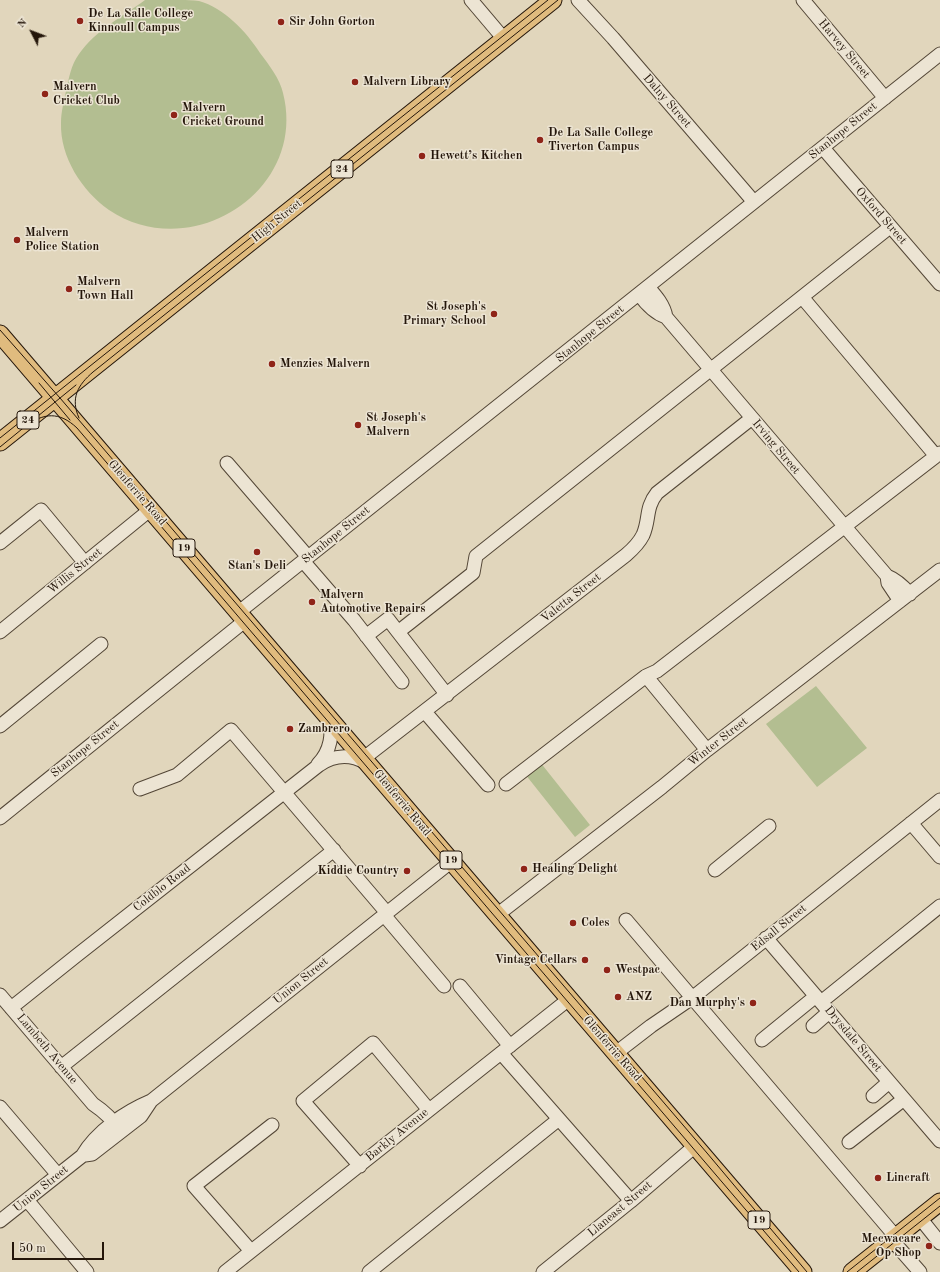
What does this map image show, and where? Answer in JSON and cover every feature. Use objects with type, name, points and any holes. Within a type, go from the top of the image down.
[{"type":"main road","name":"High Street","points":[[0,442],[553,0]]},
{"type":"main road","name":"Glenferrie Road","points":[[0,334],[803,1272]]},
{"type":"main road","points":[[852,1272],[940,1202]]},
{"type":"street","points":[[471,0],[504,39]]},
{"type":"street","name":"Dalny Street","points":[[578,0],[613,38],[754,202]]},
{"type":"street","name":"Harvey Street","points":[[803,0],[885,98]]},
{"type":"street","name":"Stanhope Street","points":[[0,818],[138,707],[305,559],[940,54]]},
{"type":"street","name":"Oxford Street","points":[[823,148],[940,284]]},
{"type":"street","points":[[398,632],[474,573],[476,556],[890,227]]},
{"type":"street","name":"Irving Street","points":[[643,291],[646,303],[659,315],[666,317],[887,576],[901,584],[905,598]]},
{"type":"street","points":[[506,784],[646,676],[657,671],[938,455],[802,297]]},
{"type":"street","name":"Valetta Street","points":[[368,764],[425,712],[626,555],[636,545],[642,536],[646,526],[648,507],[657,493],[752,418]]},
{"type":"street","points":[[227,463],[402,682]]},
{"type":"street","name":"Willis Street","points":[[0,632],[151,509]]},
{"type":"street","points":[[0,543],[41,510],[85,562]]},
{"type":"street","name":"Winter Street","points":[[497,915],[940,570]]},
{"type":"street","points":[[366,636],[388,619],[447,695]]},
{"type":"street","points":[[0,726],[101,644]]},
{"type":"street","points":[[646,676],[707,750]]},
{"type":"street","points":[[425,712],[488,785]]},
{"type":"street","name":"Coldblo Road","points":[[12,1008],[314,768],[324,758],[330,740],[330,725],[326,714]]},
{"type":"street","points":[[140,789],[177,775],[231,730],[334,850],[444,986]]},
{"type":"street","name":"Coldblo Road","points":[[314,768],[327,760],[346,757],[368,764]]},
{"type":"street","name":"Edsall Street","points":[[616,1053],[651,1026],[692,998],[940,800]]},
{"type":"street","points":[[911,823],[940,857]]},
{"type":"street","points":[[715,870],[769,826]]},
{"type":"street","points":[[61,1067],[334,850]]},
{"type":"street","name":"Union Street","points":[[0,1221],[82,1156],[92,1154],[136,1108],[151,1101],[452,861]]},
{"type":"street","points":[[765,1037],[798,1010],[822,1003],[940,906]]},
{"type":"street","points":[[626,920],[920,1272]]},
{"type":"street","name":"Drysdale Street","points":[[766,938],[940,1141]]},
{"type":"street","points":[[460,986],[505,1050],[559,1119],[631,1201]]},
{"type":"street","name":"Lambeth Avenue","points":[[0,995],[93,1104],[98,1115],[115,1129]]},
{"type":"street","name":"Barkly Avenue","points":[[225,1272],[569,999]]},
{"type":"street","points":[[813,1026],[822,1003]]},
{"type":"street","points":[[360,1166],[303,1100],[373,1043],[429,1110]]},
{"type":"street","points":[[873,1096],[890,1082]]},
{"type":"street","points":[[852,1139],[904,1099]]},
{"type":"street","points":[[0,1108],[58,1175]]},
{"type":"street","points":[[369,1272],[559,1119]]},
{"type":"street","points":[[251,1251],[194,1186],[272,1125]]},
{"type":"street","name":"Llaneast Street","points":[[543,1272],[631,1201],[695,1146]]},
{"type":"street","points":[[27,1200],[87,1272]]},
{"type":"street","points":[[920,1218],[940,1242]]},
{"type":"green space","name":"Malvern Cricket Ground","points":[[145,0],[199,1],[217,9],[234,21],[248,37],[274,72],[282,88],[286,128],[278,160],[261,188],[236,209],[207,223],[174,229],[141,225],[109,210],[90,193],[74,172],[64,148],[61,123],[62,115],[69,76],[76,58],[86,45],[101,31]]},
{"type":"green space","points":[[816,686],[867,748],[817,787],[766,724]]},
{"type":"green space","points":[[540,762],[590,825],[575,837],[525,774]]},
{"type":"tram line","points":[[0,438],[548,0]]},
{"type":"tram line","points":[[79,418],[75,404],[77,392],[83,382],[93,372],[558,0]]},
{"type":"tram line","points":[[0,330],[60,398],[707,1153],[807,1272]]},
{"type":"tram line","points":[[39,383],[70,420]]},
{"type":"tram line","points":[[0,447],[76,385]]},
{"type":"tram line","points":[[25,426],[45,416],[58,416],[70,422],[77,428],[799,1272]]},
{"type":"tram line","points":[[847,1272],[940,1198]]},
{"type":"tram line","points":[[857,1272],[940,1206]]},
{"type":"place","name":"De La Salle College Kinnoull Campus","points":[[80,21]]},
{"type":"place","name":"Sir John Gorton","points":[[281,22]]},
{"type":"place","name":"Malvern Library","points":[[355,82]]},
{"type":"place","name":"Malvern Cricket Club","points":[[45,94]]},
{"type":"place","name":"Malvern Cricket Ground","points":[[174,115]]},
{"type":"place","name":"De La Salle College Tiverton Campus","points":[[540,140]]},
{"type":"place","name":"Hewett’s Kitchen","points":[[422,156]]},
{"type":"place","name":"Malvern Police Station","points":[[17,240]]},
{"type":"place","name":"Malvern Town Hall","points":[[69,289]]},
{"type":"place","name":"St Joseph's Primary School","points":[[494,314]]},
{"type":"place","name":"Menzies Malvern","points":[[272,364]]},
{"type":"place","name":"St Joseph's Malvern","points":[[358,425]]},
{"type":"place","name":"Stan's Deli","points":[[257,552]]},
{"type":"place","name":"Malvern Automotive Repairs","points":[[312,602]]},
{"type":"place","name":"Zambrero","points":[[290,729]]},
{"type":"place","name":"Healing Delight","points":[[524,869]]},
{"type":"place","name":"Kiddie Country","points":[[407,871]]},
{"type":"place","name":"Coles","points":[[573,923]]},
{"type":"place","name":"Vintage Cellars","points":[[585,960]]},
{"type":"place","name":"Westpac","points":[[607,970]]},
{"type":"place","name":"ANZ","points":[[618,997]]},
{"type":"place","name":"Dan Murphy's","points":[[753,1003]]},
{"type":"place","name":"Lincraft","points":[[878,1178]]},
{"type":"place","name":"Mecwacare Op Shop","points":[[929,1246]]}]
